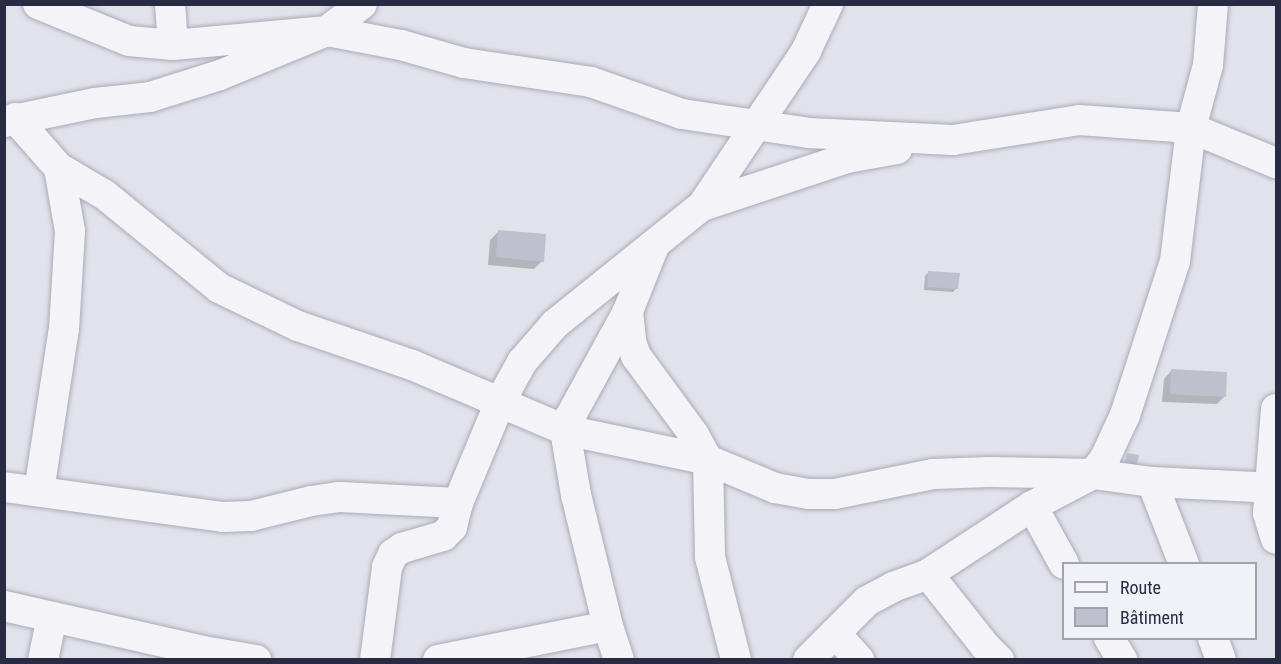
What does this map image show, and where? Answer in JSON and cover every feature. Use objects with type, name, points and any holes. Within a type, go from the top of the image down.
[{"type":"street","points":[[38,4],[129,41],[173,45],[345,14],[400,45],[464,63],[591,82],[682,114],[808,133],[953,140]]},
{"type":"street","points":[[170,4],[173,45]]},
{"type":"street","points":[[375,660],[387,567],[393,554],[402,548],[443,536],[452,527],[458,503],[500,402],[522,362],[555,324],[702,207],[806,51],[828,4]]},
{"type":"street","points":[[808,660],[867,601],[893,586],[928,574],[1032,506],[1093,474],[1105,458],[1125,416],[1175,261],[1191,128],[1208,65],[1213,4]]},
{"type":"street","points":[[10,120],[150,97],[220,75],[345,14]]},
{"type":"street","points":[[10,120],[59,168],[105,195],[219,288],[298,326],[411,365],[565,430],[708,460],[774,488],[807,494],[835,494],[933,474],[1093,474],[1152,482],[1273,488]]},
{"type":"street","points":[[702,207],[847,158],[1079,120],[1191,128],[1276,163]]},
{"type":"street","points":[[39,491],[63,328],[69,262],[70,231],[59,168]]},
{"type":"street","points":[[619,660],[608,626],[576,495],[565,430],[628,311],[654,246]]},
{"type":"street","points":[[628,311],[631,342],[636,356],[694,435],[708,460],[710,556],[736,660]]},
{"type":"street","points":[[1276,409],[1273,488],[1268,513],[1276,539]]},
{"type":"street","points":[[1152,482],[1183,562]]},
{"type":"street","points":[[4,487],[224,516],[250,516],[311,501],[340,497],[458,503]]},
{"type":"street","points":[[1032,506],[1063,562]]},
{"type":"street","points":[[928,574],[985,646],[999,660]]},
{"type":"street","points":[[4,606],[52,617],[157,650],[256,660]]},
{"type":"street","points":[[43,660],[52,617]]},
{"type":"street","points":[[438,660],[608,626]]},
{"type":"street","points":[[835,633],[859,660]]},
{"type":"street","points":[[1110,640],[1122,660]]},
{"type":"street","points":[[1213,640],[1221,660]]},
{"type":"building","points":[[498,230],[546,234],[544,262],[496,257]]},
{"type":"building","points":[[928,271],[960,273],[958,289],[927,287]]},
{"type":"building","points":[[1171,369],[1227,372],[1226,397],[1170,394]]},
{"type":"building","points":[[1127,453],[1139,455],[1136,470],[1124,467]]}]
